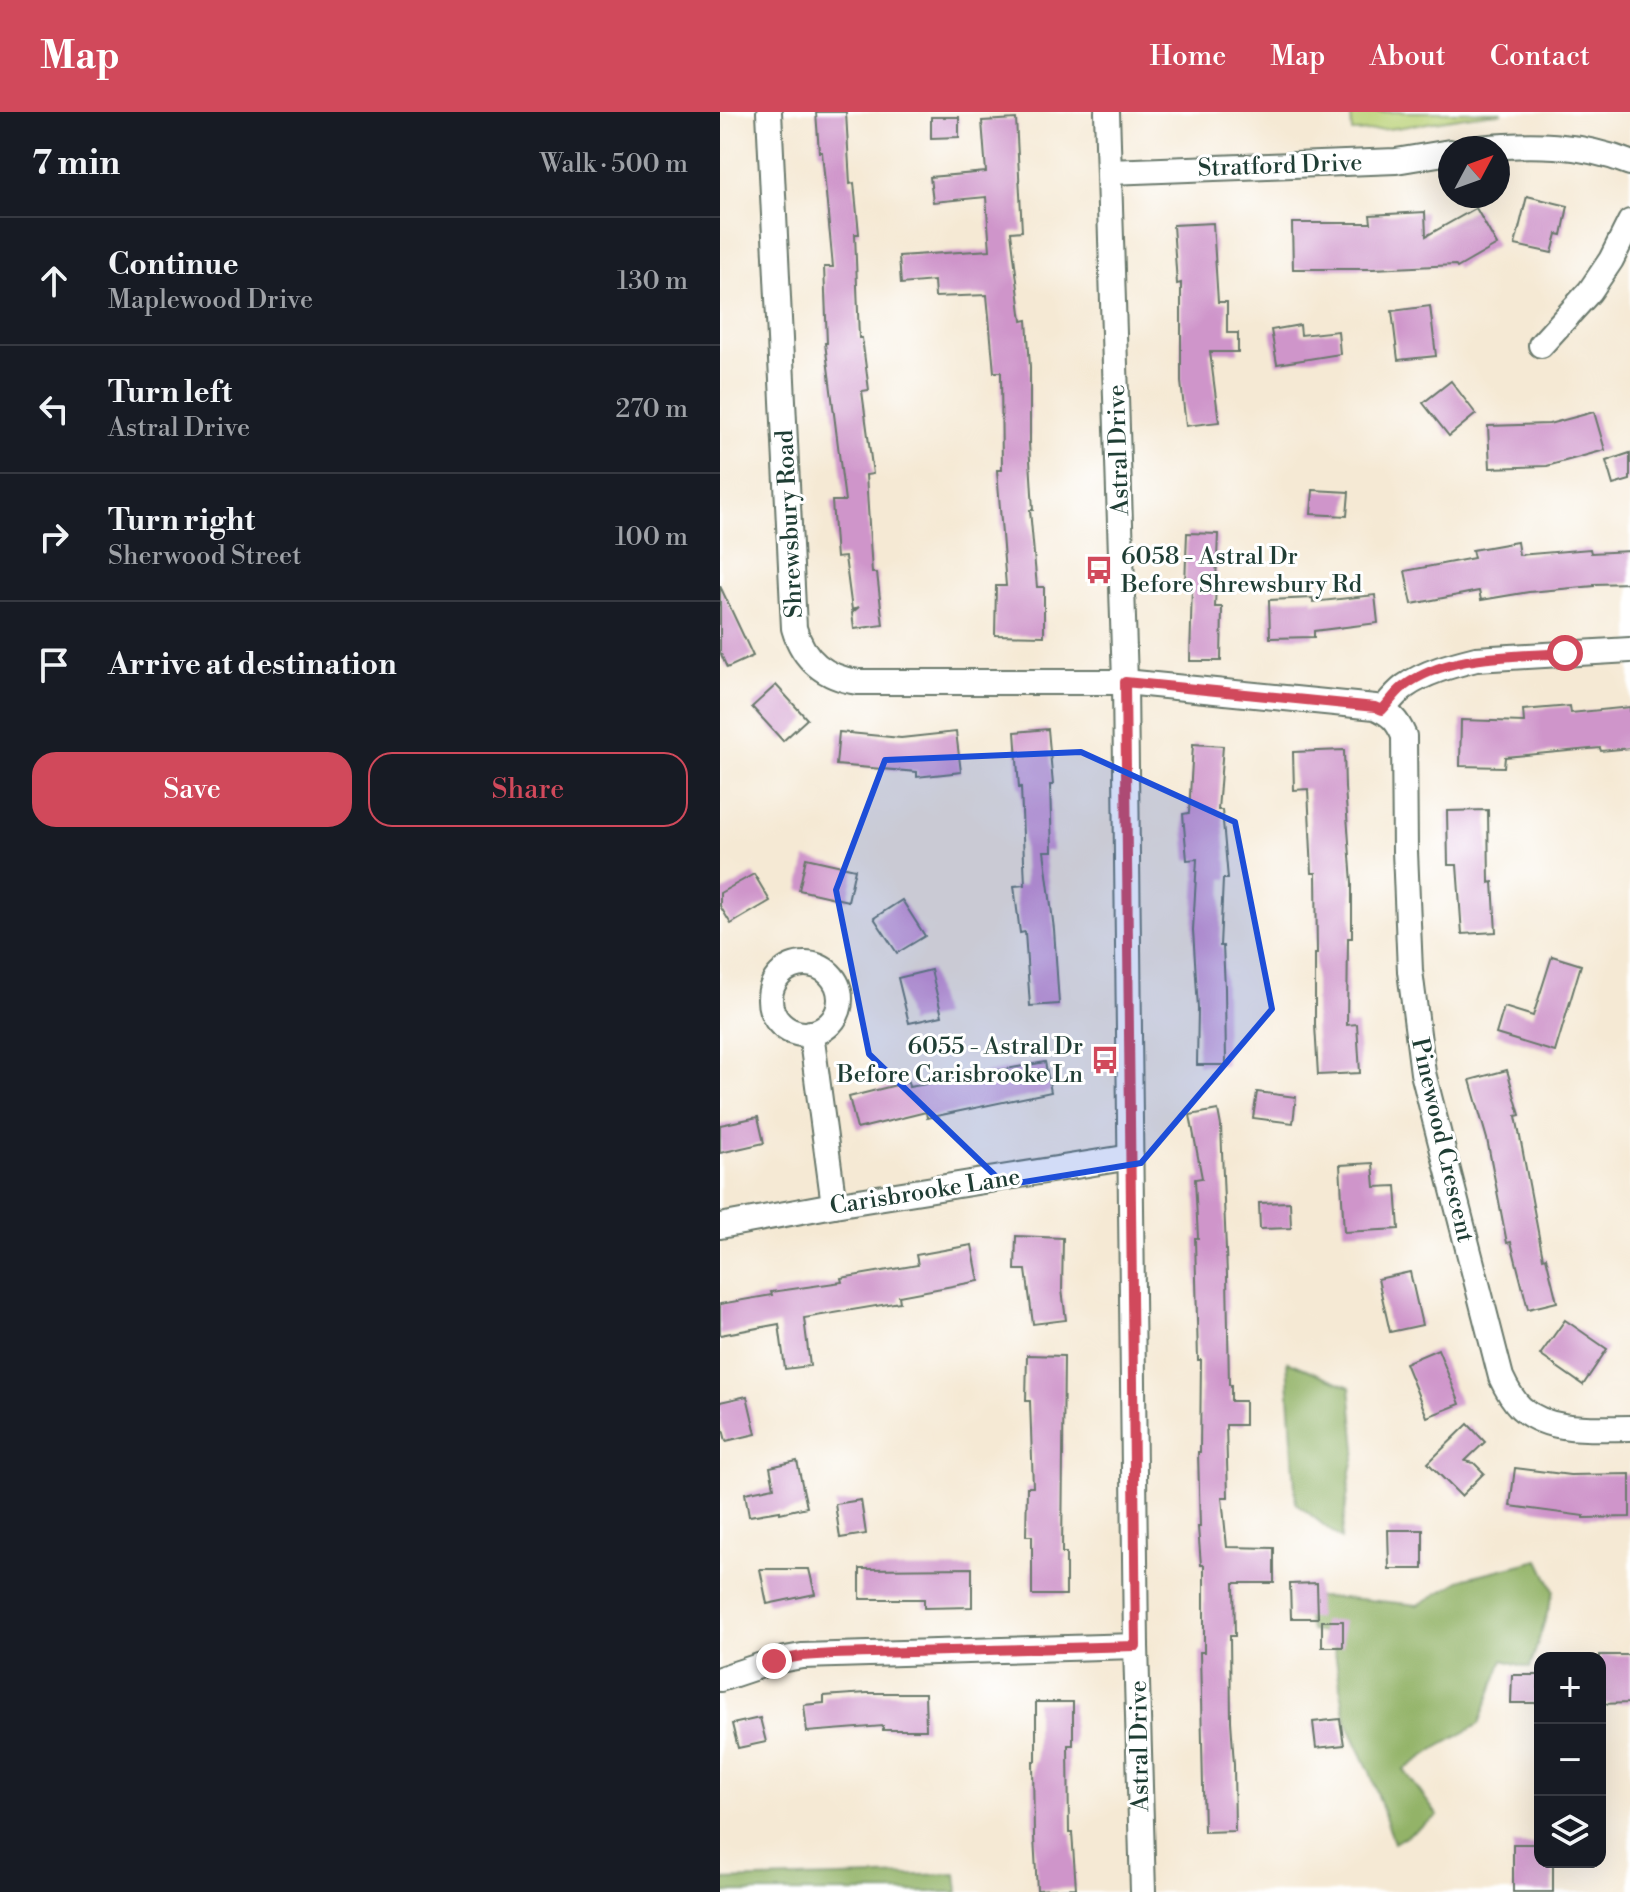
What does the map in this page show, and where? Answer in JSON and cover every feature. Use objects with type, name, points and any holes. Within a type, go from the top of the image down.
[{"type":"street","name":"Shrewsbury Road","points":[[769,112],[794,628],[801,647],[812,662],[841,679],[858,682],[1125,682],[1382,710]]},
{"type":"street","name":"Astral Drive","points":[[1107,112],[1125,682],[1136,1646],[1143,1892]]},
{"type":"street","points":[[1510,145],[1563,145],[1630,163]]},
{"type":"street","name":"Stratford Drive","points":[[1109,172],[1396,161],[1438,154]]},
{"type":"street","points":[[1541,345],[1590,291],[1611,260],[1630,222]]},
{"type":"street","points":[[1382,710],[1403,688],[1455,664],[1476,659],[1630,650]]},
{"type":"street","name":"Pinewood Crescent","points":[[1382,710],[1397,720],[1404,736],[1410,971],[1423,1073],[1501,1377],[1514,1400],[1537,1418],[1577,1428],[1630,1428]]},
{"type":"street","points":[[811,1033],[834,1205]]},
{"type":"street","name":"Carisbrooke Lane","points":[[720,1226],[1131,1157]]},
{"type":"street","points":[[720,1679],[774,1661],[802,1656],[1136,1646]]},
{"type":"highlighted area","points":[[1081,752],[1235,822],[1272,1009],[1141,1163],[1005,1185],[869,1054],[836,890],[885,760]]},
{"type":"green space","points":[[1351,112],[1501,112],[1501,113],[1352,132]]},
{"type":"green space","points":[[1287,1361],[1350,1387],[1356,1450],[1341,1539],[1296,1503]]},
{"type":"green space","points":[[1539,1560],[1554,1591],[1530,1668],[1503,1660],[1479,1724],[1404,1770],[1438,1816],[1394,1843],[1370,1772],[1346,1721],[1332,1634],[1311,1631],[1301,1596],[1418,1605],[1465,1578]]},
{"type":"green space","points":[[956,1874],[958,1892],[720,1892],[720,1880]]},
{"type":"building","points":[[816,112],[846,112],[850,184],[854,183],[859,234],[855,234],[859,338],[862,338],[869,390],[862,391],[873,474],[866,475],[872,573],[877,573],[883,625],[854,629],[852,613],[859,607],[852,610],[845,557],[836,558],[832,501],[845,501],[825,343],[824,267],[833,267]]},
{"type":"building","points":[[931,117],[959,117],[959,137],[931,138]]},
{"type":"building","points":[[1016,119],[1022,231],[1011,232],[1022,321],[1027,320],[1033,510],[1030,510],[1037,587],[1044,587],[1044,636],[995,635],[996,586],[1006,586],[997,470],[1002,470],[1001,372],[994,372],[987,295],[935,297],[934,281],[901,284],[899,256],[990,250],[986,197],[933,202],[930,177],[986,172],[982,121]]},
{"type":"building","points":[[1527,196],[1568,206],[1562,235],[1557,234],[1552,253],[1515,245]]},
{"type":"building","points":[[1476,208],[1497,245],[1457,268],[1455,265],[1293,269],[1292,223],[1371,223],[1370,215],[1425,212],[1426,236]]},
{"type":"building","points":[[1213,223],[1218,302],[1227,302],[1227,333],[1238,333],[1238,352],[1210,352],[1219,422],[1186,426],[1181,382],[1181,283],[1177,284],[1173,225]]},
{"type":"building","points":[[1430,306],[1436,356],[1398,360],[1392,311]]},
{"type":"building","points":[[1300,325],[1301,335],[1338,331],[1340,354],[1277,364],[1271,330]]},
{"type":"building","points":[[1451,381],[1476,414],[1449,436],[1423,403]]},
{"type":"building","points":[[1594,412],[1605,450],[1547,466],[1490,468],[1488,426],[1549,424]]},
{"type":"building","points":[[1630,453],[1630,480],[1613,485],[1606,461]]},
{"type":"building","points":[[1313,490],[1349,492],[1347,516],[1311,514]]},
{"type":"building","points":[[1187,533],[1218,534],[1215,607],[1222,607],[1221,661],[1190,661],[1192,584],[1185,584]]},
{"type":"building","points":[[1517,542],[1519,555],[1590,549],[1591,553],[1630,551],[1630,583],[1594,584],[1481,600],[1479,591],[1412,604],[1405,571],[1474,558],[1472,550]]},
{"type":"building","points":[[720,586],[753,656],[727,668],[720,652]]},
{"type":"building","points":[[1375,595],[1378,623],[1314,631],[1314,637],[1270,638],[1269,600],[1313,598],[1313,602]]},
{"type":"building","points":[[776,685],[807,719],[783,741],[752,707]]},
{"type":"building","points":[[1570,706],[1571,713],[1630,707],[1630,748],[1505,757],[1504,767],[1460,766],[1461,720],[1524,722],[1523,710]]},
{"type":"building","points":[[1048,729],[1053,785],[1050,785],[1052,851],[1044,851],[1059,1004],[1030,1006],[1025,932],[1020,933],[1014,886],[1025,885],[1021,787],[1015,732]]},
{"type":"building","points":[[839,732],[901,738],[956,732],[961,772],[917,777],[917,772],[836,765]]},
{"type":"building","points":[[1193,744],[1223,746],[1218,810],[1222,810],[1228,879],[1223,879],[1220,946],[1223,946],[1226,1065],[1197,1065],[1198,1008],[1193,930],[1197,859],[1187,860],[1183,814],[1189,813]]},
{"type":"building","points":[[1344,750],[1352,883],[1347,1025],[1357,1024],[1360,1073],[1318,1075],[1315,1025],[1316,873],[1312,873],[1308,789],[1294,790],[1293,752]]},
{"type":"building","points":[[1488,810],[1489,883],[1493,882],[1496,932],[1462,934],[1457,865],[1448,865],[1447,811]]},
{"type":"building","points":[[806,858],[855,869],[848,901],[799,890]]},
{"type":"building","points":[[754,874],[770,901],[731,924],[720,906],[720,893]]},
{"type":"building","points":[[902,900],[925,936],[897,953],[874,918]]},
{"type":"building","points":[[1552,956],[1581,965],[1555,1052],[1496,1034],[1504,1007],[1533,1016]]},
{"type":"building","points":[[931,970],[942,1016],[909,1023],[898,978]]},
{"type":"building","points":[[1045,1062],[1051,1092],[927,1118],[926,1112],[857,1129],[849,1097],[908,1082],[909,1087]]},
{"type":"building","points":[[1507,1070],[1520,1115],[1516,1116],[1543,1258],[1546,1257],[1557,1302],[1528,1309],[1511,1242],[1507,1243],[1487,1139],[1470,1080]]},
{"type":"building","points":[[1257,1092],[1296,1097],[1293,1123],[1253,1118]]},
{"type":"building","points":[[1218,1110],[1229,1385],[1231,1401],[1245,1401],[1245,1425],[1226,1425],[1228,1497],[1222,1497],[1227,1547],[1274,1548],[1274,1583],[1234,1583],[1235,1636],[1230,1636],[1235,1831],[1204,1832],[1200,1652],[1204,1652],[1204,1565],[1201,1565],[1198,1527],[1201,1360],[1198,1360],[1195,1238],[1198,1238],[1195,1179],[1202,1178],[1190,1115]]},
{"type":"building","points":[[758,1117],[764,1143],[720,1153],[720,1125]]},
{"type":"building","points":[[1373,1163],[1375,1187],[1396,1186],[1399,1229],[1344,1232],[1340,1165]]},
{"type":"building","points":[[1290,1202],[1291,1228],[1260,1229],[1259,1203]]},
{"type":"building","points":[[1016,1236],[1063,1238],[1062,1290],[1066,1320],[1033,1324],[1026,1270],[1015,1270]]},
{"type":"building","points":[[972,1245],[979,1281],[899,1296],[900,1302],[804,1318],[810,1366],[785,1369],[779,1324],[720,1335],[720,1304],[918,1265],[916,1255]]},
{"type":"building","points":[[1410,1272],[1422,1325],[1390,1332],[1378,1279]]},
{"type":"building","points":[[1565,1320],[1607,1349],[1583,1385],[1540,1355]]},
{"type":"building","points":[[1438,1349],[1460,1404],[1427,1417],[1405,1363]]},
{"type":"building","points":[[1027,1355],[1064,1356],[1062,1553],[1066,1553],[1066,1595],[1032,1595],[1032,1536],[1026,1536],[1027,1487],[1033,1487],[1030,1401],[1026,1401]]},
{"type":"building","points":[[747,1396],[756,1434],[726,1441],[720,1418],[720,1402]]},
{"type":"building","points":[[1468,1424],[1485,1442],[1465,1461],[1474,1463],[1484,1473],[1461,1496],[1428,1463]]},
{"type":"building","points":[[797,1461],[807,1507],[749,1516],[745,1493],[774,1487],[770,1467]]},
{"type":"building","points":[[1515,1468],[1570,1475],[1630,1474],[1630,1517],[1584,1518],[1510,1506]]},
{"type":"building","points":[[861,1500],[866,1534],[840,1538],[835,1504]]},
{"type":"building","points":[[1388,1530],[1423,1530],[1423,1569],[1389,1569]]},
{"type":"building","points":[[972,1568],[972,1607],[924,1608],[924,1599],[860,1599],[860,1569]]},
{"type":"building","points":[[760,1569],[809,1569],[815,1594],[767,1604]]},
{"type":"building","points":[[1317,1583],[1318,1618],[1291,1618],[1290,1584]]},
{"type":"building","points":[[1322,1621],[1343,1621],[1343,1647],[1322,1647]]},
{"type":"building","points":[[1606,1655],[1630,1655],[1630,1703],[1606,1704]]},
{"type":"building","points":[[1512,1675],[1534,1675],[1534,1703],[1511,1703]]},
{"type":"building","points":[[925,1693],[926,1730],[883,1730],[883,1726],[807,1732],[804,1705],[824,1703],[824,1696]]},
{"type":"building","points":[[1036,1702],[1073,1702],[1073,1745],[1068,1745],[1069,1833],[1072,1833],[1076,1888],[1037,1890],[1033,1761],[1036,1761]]},
{"type":"building","points":[[760,1718],[766,1742],[738,1748],[732,1724]]},
{"type":"building","points":[[1340,1719],[1344,1745],[1316,1748],[1313,1722]]},
{"type":"building","points":[[1513,1844],[1534,1844],[1534,1868],[1553,1868],[1553,1892],[1513,1892]]},
{"type":"place","name":"6058 - Astral Dr Before Shrewsbury Rd","points":[[1099,570]]},
{"type":"place","name":"6055 - Astral Dr Before Carisbrooke Ln","points":[[1105,1060]]},
{"type":"route","points":[[774,1661],[833,1654],[1136,1646],[1125,682],[1382,710],[1403,688],[1455,664],[1476,659],[1565,653]]}]
